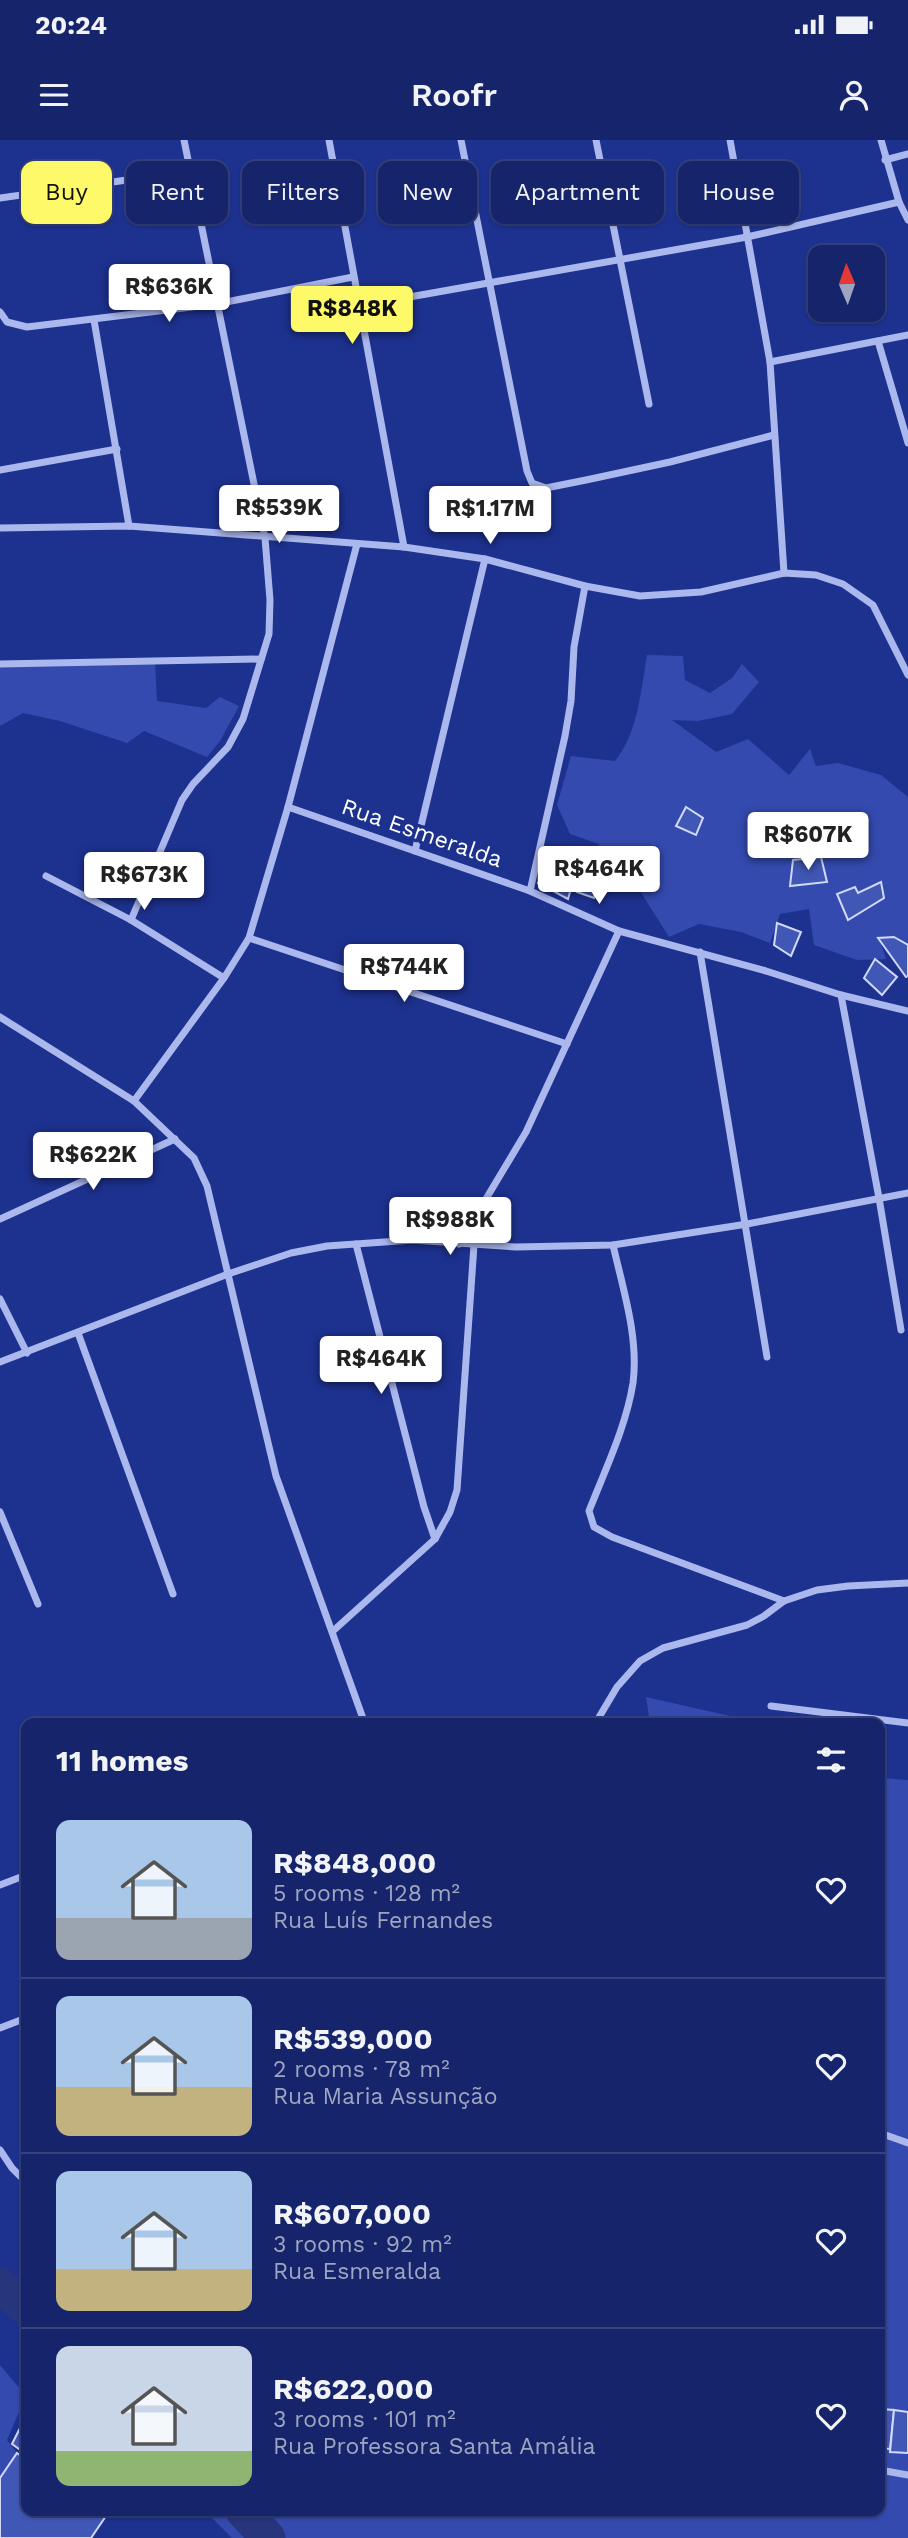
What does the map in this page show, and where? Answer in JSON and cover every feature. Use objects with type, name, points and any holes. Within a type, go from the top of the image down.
[{"type":"street","points":[[184,140],[188,161]]},
{"type":"street","points":[[329,140],[404,547]]},
{"type":"street","points":[[461,140],[527,471],[532,483],[546,488],[670,462],[774,435]]},
{"type":"street","points":[[596,140],[649,404]]},
{"type":"street","points":[[730,140],[770,362],[784,573]]},
{"type":"street","points":[[881,140],[899,202],[908,220]]},
{"type":"street","points":[[886,160],[908,154]]},
{"type":"street","points":[[0,198],[126,180]]},
{"type":"street","points":[[359,306],[747,237],[899,202]]},
{"type":"street","points":[[131,920],[181,800],[228,747],[243,719],[269,634],[270,600],[265,538],[200,224]]},
{"type":"street","points":[[0,312],[7,322],[27,327],[216,304],[353,277]]},
{"type":"street","points":[[94,320],[129,527]]},
{"type":"street","points":[[770,362],[908,335]]},
{"type":"street","points":[[878,341],[908,443]]},
{"type":"street","points":[[0,470],[117,449]]},
{"type":"street","points":[[0,528],[129,527],[404,547],[485,559],[585,586],[640,596],[701,592],[784,573],[816,575],[844,583],[873,605],[908,675]]},
{"type":"street","points":[[134,1101],[224,978],[249,938],[288,807],[357,544]]},
{"type":"street","points":[[415,851],[485,559]]},
{"type":"street","points":[[530,891],[565,736],[585,586]]},
{"type":"street","points":[[0,664],[261,659]]},
{"type":"street","name":"Rua Esmeralda","points":[[288,807],[530,891],[619,931],[700,952],[841,995],[908,1011]]},
{"type":"street","points":[[46,876],[131,920],[224,978]]},
{"type":"street","points":[[459,1244],[526,1132],[619,931]]},
{"type":"street","points":[[249,938],[567,1044]]},
{"type":"street","points":[[700,952],[767,1357]]},
{"type":"street","points":[[841,995],[901,1330]]},
{"type":"street","points":[[0,1030],[3,1019],[134,1101],[194,1158],[207,1186],[276,1476],[363,1718]]},
{"type":"street","points":[[0,1219],[175,1139]]},
{"type":"street","points":[[0,1362],[228,1274],[292,1253],[356,1244],[413,1240],[516,1247],[614,1245],[747,1224],[908,1193]]},
{"type":"street","points":[[356,1244],[424,1507],[435,1539]]},
{"type":"street","points":[[333,1631],[435,1539],[450,1512],[457,1490],[474,1245]]},
{"type":"street","points":[[614,1245],[630,1326],[633,1382],[625,1415],[589,1511],[594,1527],[612,1537],[784,1601]]},
{"type":"street","points":[[0,1299],[27,1353]]},
{"type":"street","points":[[78,1333],[173,1594]]},
{"type":"street","points":[[0,1512],[38,1604]]},
{"type":"street","points":[[599,1718],[617,1687],[640,1661],[663,1648],[747,1625],[784,1601],[817,1590],[908,1583]]},
{"type":"street","points":[[771,1706],[868,1718]]},
{"type":"street","points":[[885,1720],[908,1723]]},
{"type":"street","points":[[0,1885],[21,1877]]},
{"type":"street","points":[[0,2028],[21,2020]]},
{"type":"street","points":[[885,2135],[908,2143]]},
{"type":"street","points":[[0,2150],[21,2177]]},
{"type":"street","points":[[885,2471],[908,2474]]},
{"type":"shaded area","points":[[647,655],[683,656],[685,680],[710,693],[732,678],[742,664],[759,682],[732,714],[698,721],[672,720],[716,752],[748,739],[789,775],[810,749],[816,766],[838,763],[881,775],[908,797],[908,945],[894,937],[879,938],[886,959],[857,960],[814,945],[809,909],[780,914],[770,943],[741,932],[699,924],[669,937],[640,891],[601,872],[599,844],[570,834],[557,805],[571,756],[615,761],[623,750],[634,724]]},
{"type":"shaded area","points":[[155,660],[157,701],[206,708],[220,697],[239,706],[220,741],[207,757],[144,731],[127,743],[60,721],[23,713],[0,726],[0,667]]},
{"type":"shaded area","points":[[646,1697],[730,1718],[649,1718]]},
{"type":"shaded area","points":[[885,1778],[908,1780],[908,2538],[232,2538],[210,2516],[885,2516]]},
{"type":"shaded area","points":[[0,2365],[21,2390],[21,2408],[7,2440],[17,2453],[0,2478]]},
{"type":"building","points":[[686,807],[703,818],[696,835],[676,826]]},
{"type":"building","points":[[824,820],[836,829],[821,857],[807,846]]},
{"type":"building","points":[[821,857],[827,882],[790,886],[793,860]]},
{"type":"building","points":[[591,860],[600,864],[594,898],[577,892],[580,868],[592,873]]},
{"type":"building","points":[[547,864],[574,878],[568,899],[538,883]]},
{"type":"building","points":[[881,882],[884,898],[848,920],[837,894],[855,887],[858,893]]},
{"type":"building","points":[[777,923],[801,932],[791,956],[774,945]]},
{"type":"building","points":[[894,937],[908,945],[906,977],[878,938]]},
{"type":"building","points":[[875,959],[897,977],[882,995],[864,978]]},
{"type":"building","points":[[885,2409],[894,2410],[890,2449],[885,2448]]},
{"type":"building","points":[[894,2410],[908,2412],[908,2453],[890,2452]]},
{"type":"building","points":[[21,2426],[21,2450],[12,2444]]},
{"type":"building","points":[[17,2453],[21,2456],[21,2516],[106,2516],[91,2538],[0,2538],[0,2478]]},
{"type":"waterway","points":[[0,2285],[21,2304]]},
{"type":"waterway","points":[[248,2516],[268,2538]]}]
